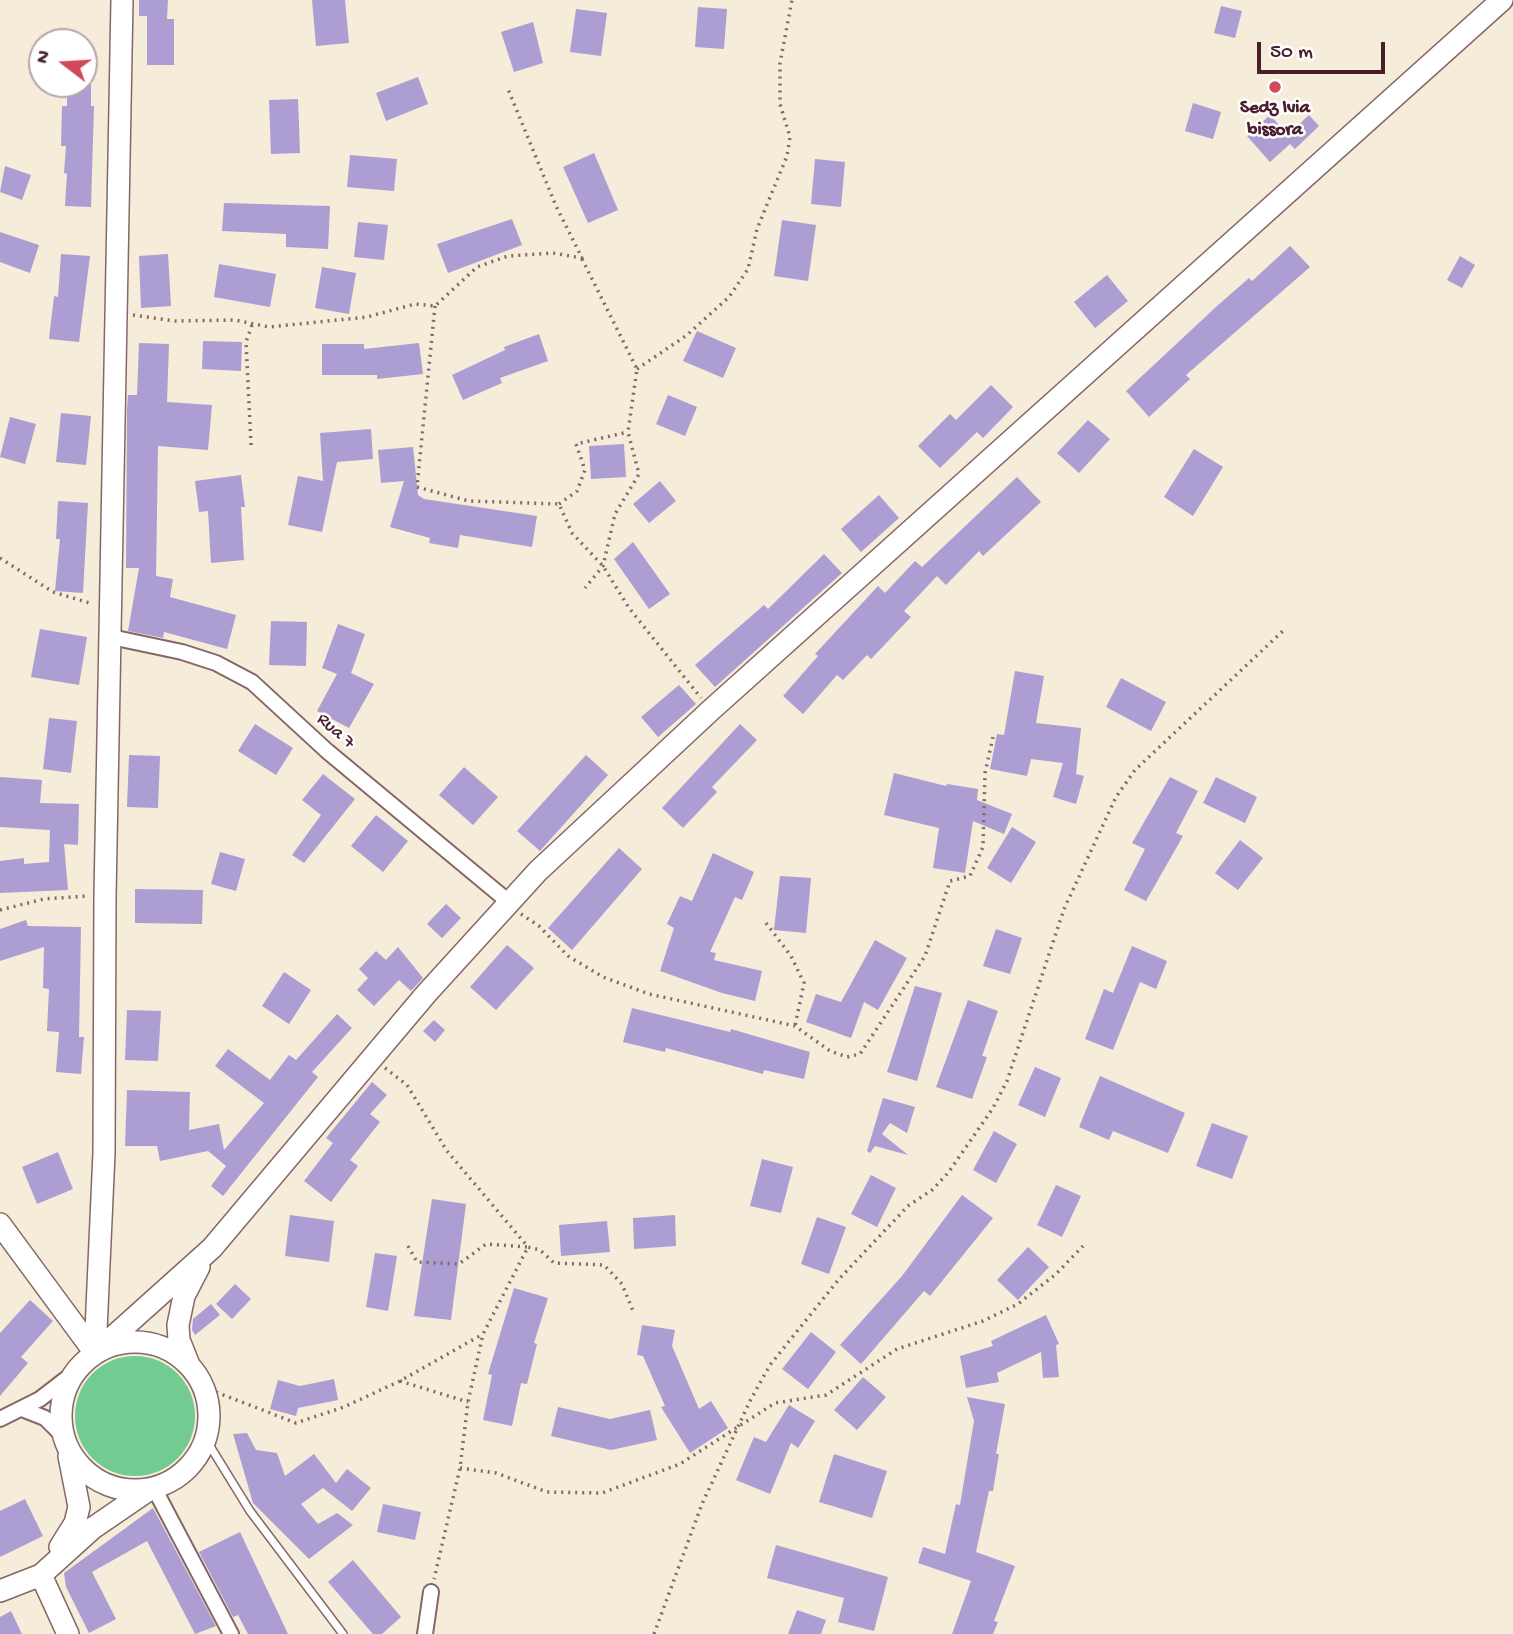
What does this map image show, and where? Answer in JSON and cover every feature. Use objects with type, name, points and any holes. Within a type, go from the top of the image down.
[{"type":"main road","points":[[96,1353],[104,1153],[105,895],[122,0]]},
{"type":"main road","points":[[0,1591],[41,1575],[93,1528],[152,1488],[171,1481],[188,1468],[205,1438],[208,1406],[203,1387],[190,1367],[179,1340],[180,1308],[193,1277],[212,1248],[372,1058],[538,871],[711,710],[1502,0]]},
{"type":"main road","points":[[0,1224],[96,1353]]},
{"type":"main road","points":[[41,1575],[75,1523],[79,1507],[78,1491],[65,1442],[62,1404],[75,1372],[212,1248]]},
{"type":"main road","points":[[96,1353],[110,1346],[142,1342],[167,1349],[190,1367]]},
{"type":"main road","points":[[65,1442],[79,1466],[104,1484],[121,1490],[152,1488]]},
{"type":"main road","points":[[41,1575],[68,1634]]},
{"type":"street","name":"Rua 7","points":[[111,637],[182,652],[216,663],[252,682],[327,751],[510,903]]},
{"type":"street","points":[[0,1419],[53,1391],[75,1372]]},
{"type":"street","points":[[22,1409],[45,1418],[65,1442]]},
{"type":"street","points":[[152,1488],[231,1634]]},
{"type":"street","points":[[425,1634],[431,1592]]},
{"type":"lane","points":[[205,1438],[250,1511],[343,1634]]},
{"type":"path","points":[[638,369],[696,328],[729,297],[748,269],[757,229],[790,137],[780,104],[780,63],[792,0]]},
{"type":"path","points":[[508,89],[556,206],[638,369],[628,432],[639,474],[615,514],[603,566],[585,587]]},
{"type":"path","points":[[117,313],[175,321],[236,320],[252,326],[368,317],[415,304],[435,306],[477,267],[508,256],[553,253],[582,258]]},
{"type":"path","points":[[435,306],[436,327],[417,487],[469,502],[559,504],[578,491],[585,470],[576,444],[628,432]]},
{"type":"path","points":[[251,445],[246,342],[252,326]]},
{"type":"path","points":[[559,504],[572,533],[603,566],[629,608],[711,710]]},
{"type":"path","points":[[0,558],[53,592],[111,610]]},
{"type":"path","points":[[654,1634],[702,1504],[770,1365],[818,1302],[908,1206],[932,1190],[948,1173],[993,1108],[1007,1081],[1064,909],[1116,797],[1144,761],[1285,629]]},
{"type":"path","points":[[510,903],[540,926],[568,956],[603,977],[649,994],[795,1027],[830,1051],[847,1057],[860,1054],[925,956],[950,881],[970,876],[983,847],[985,773],[993,737]]},
{"type":"path","points":[[0,909],[44,899],[105,895]]},
{"type":"path","points":[[766,923],[792,956],[804,983],[795,1027]]},
{"type":"path","points":[[372,1058],[407,1084],[447,1151],[528,1247]]},
{"type":"path","points":[[408,1246],[417,1262],[459,1264],[486,1244],[540,1250],[554,1263],[604,1265],[622,1284],[634,1311]]},
{"type":"path","points":[[460,1468],[496,1473],[547,1492],[602,1493],[680,1464],[736,1431],[775,1403],[827,1395],[897,1349],[983,1321],[1018,1304],[1056,1274],[1083,1245]]},
{"type":"path","points":[[431,1592],[460,1468],[468,1402],[483,1334],[528,1247]]},
{"type":"path","points":[[203,1387],[296,1423],[344,1408],[400,1381],[483,1334]]},
{"type":"path","points":[[400,1381],[468,1402]]},
{"type":"green space","points":[[135,1356],[158,1360],[178,1373],[191,1393],[195,1416],[191,1439],[178,1459],[158,1472],[135,1476],[112,1472],[92,1459],[79,1439],[75,1416],[79,1393],[92,1373],[112,1360]]},
{"type":"building","points":[[139,0],[168,0],[167,19],[174,19],[174,65],[147,65],[147,16],[139,16]]},
{"type":"building","points":[[312,0],[345,0],[349,43],[316,46]]},
{"type":"building","points":[[1221,6],[1242,11],[1235,38],[1214,33]]},
{"type":"building","points":[[698,7],[727,9],[724,49],[695,47]]},
{"type":"building","points":[[576,9],[607,13],[601,56],[570,52]]},
{"type":"building","points":[[533,22],[543,63],[514,72],[501,32]]},
{"type":"building","points":[[418,77],[428,104],[386,121],[376,93]]},
{"type":"building","points":[[67,98],[91,98],[91,106],[94,106],[91,207],[65,206],[66,146],[61,146],[62,106],[67,106]]},
{"type":"building","points":[[298,99],[300,153],[271,154],[269,100]]},
{"type":"building","points":[[1193,103],[1221,112],[1213,139],[1185,131]]},
{"type":"building","points":[[1270,115],[1288,135],[1309,115],[1319,126],[1295,149],[1290,144],[1270,162],[1247,136]]},
{"type":"building","points":[[594,153],[618,210],[588,223],[563,167]]},
{"type":"building","points":[[350,155],[397,159],[394,191],[347,187]]},
{"type":"building","points":[[815,159],[845,162],[841,207],[811,204]]},
{"type":"building","points":[[5,166],[31,175],[22,200],[0,192]]},
{"type":"building","points":[[224,203],[330,206],[328,249],[286,247],[286,234],[222,231]]},
{"type":"building","points":[[512,219],[522,245],[448,273],[437,244]]},
{"type":"building","points":[[782,220],[816,225],[808,281],[774,276]]},
{"type":"building","points":[[358,222],[388,225],[384,260],[354,257]]},
{"type":"building","points":[[0,232],[39,245],[30,273],[0,262]]},
{"type":"building","points":[[1290,246],[1310,267],[1186,375],[1190,379],[1149,417],[1126,391],[1217,306],[1249,278],[1252,281]]},
{"type":"building","points":[[61,254],[90,256],[79,342],[49,339],[54,296],[58,297]]},
{"type":"building","points":[[168,254],[171,306],[141,308],[139,256]]},
{"type":"building","points":[[1460,256],[1475,265],[1462,288],[1447,280]]},
{"type":"building","points":[[219,264],[276,274],[270,307],[214,297]]},
{"type":"building","points":[[322,267],[356,273],[349,314],[315,308]]},
{"type":"building","points":[[1107,275],[1128,301],[1095,328],[1074,302]]},
{"type":"building","points":[[697,331],[736,348],[723,378],[683,361]]},
{"type":"building","points":[[539,334],[548,361],[500,378],[502,383],[463,400],[452,375],[505,350],[504,347]]},
{"type":"building","points":[[203,341],[242,342],[241,371],[202,369]]},
{"type":"building","points":[[139,343],[169,344],[167,402],[212,405],[208,450],[158,446],[156,576],[173,579],[170,597],[236,615],[227,649],[164,632],[163,638],[128,631],[139,568],[126,568],[127,409],[128,395],[137,395]]},
{"type":"building","points":[[419,343],[423,374],[377,379],[377,375],[322,375],[322,344],[364,344],[364,349]]},
{"type":"building","points":[[991,385],[1013,407],[983,438],[977,432],[940,468],[918,446],[950,414],[956,420]]},
{"type":"building","points":[[668,395],[697,407],[685,436],[656,424]]},
{"type":"building","points":[[61,413],[91,416],[86,465],[56,462]]},
{"type":"building","points":[[10,417],[36,424],[25,464],[0,457]]},
{"type":"building","points":[[1088,420],[1110,439],[1079,473],[1057,453]]},
{"type":"building","points":[[371,429],[373,459],[337,462],[322,532],[288,525],[298,476],[323,481],[320,433]]},
{"type":"building","points":[[624,444],[626,477],[591,479],[589,446]]},
{"type":"building","points":[[413,447],[418,495],[424,499],[537,516],[532,547],[460,535],[458,548],[429,543],[430,538],[390,527],[404,481],[381,483],[378,450]]},
{"type":"building","points":[[1194,449],[1223,467],[1193,516],[1164,497]]},
{"type":"building","points":[[241,475],[245,507],[241,507],[244,560],[211,563],[208,511],[199,512],[195,481]]},
{"type":"building","points":[[1017,477],[1041,502],[983,556],[979,551],[946,585],[937,576],[904,611],[911,617],[871,659],[867,655],[843,680],[837,675],[803,714],[783,696],[818,656],[815,654],[878,586],[885,593],[915,561],[922,567]]},
{"type":"building","points":[[660,481],[676,501],[649,523],[633,504]]},
{"type":"building","points":[[879,495],[899,518],[861,552],[841,529]]},
{"type":"building","points":[[58,501],[88,503],[83,593],[55,591],[60,539],[56,539]]},
{"type":"building","points":[[633,542],[670,594],[649,609],[614,559]]},
{"type":"building","points":[[824,554],[842,573],[715,687],[695,665],[764,605],[768,609]]},
{"type":"building","points":[[271,621],[307,622],[306,666],[269,665]]},
{"type":"building","points":[[338,624],[365,634],[351,673],[374,684],[349,728],[317,711],[337,674],[322,668]]},
{"type":"building","points":[[40,629],[87,637],[79,685],[31,677]]},
{"type":"building","points":[[1015,671],[1044,676],[1036,723],[1081,728],[1076,774],[1084,776],[1076,804],[1053,797],[1063,763],[1031,759],[1027,776],[990,769],[997,734],[1004,735]]},
{"type":"building","points":[[1121,678],[1166,702],[1151,731],[1106,707]]},
{"type":"building","points":[[679,685],[696,704],[658,737],[641,717]]},
{"type":"building","points":[[49,718],[77,721],[71,773],[43,769]]},
{"type":"building","points":[[255,724],[293,748],[276,775],[238,751]]},
{"type":"building","points":[[740,724],[757,740],[712,787],[717,792],[683,828],[662,808]]},
{"type":"building","points":[[129,755],[160,756],[158,808],[127,807]]},
{"type":"building","points":[[586,755],[608,775],[540,851],[517,831]]},
{"type":"building","points":[[464,767],[498,797],[473,825],[439,795]]},
{"type":"building","points":[[894,773],[946,786],[978,789],[977,800],[1012,814],[1004,834],[973,821],[965,873],[933,868],[939,828],[884,815]]},
{"type":"building","points":[[323,774],[355,799],[304,863],[292,855],[321,815],[302,800]]},
{"type":"building","points":[[0,777],[42,780],[40,803],[79,804],[78,845],[64,844],[68,890],[0,893],[0,861],[24,858],[24,864],[49,862],[50,830],[0,827]]},
{"type":"building","points":[[1170,777],[1198,791],[1176,833],[1183,836],[1146,901],[1124,890],[1145,849],[1132,843]]},
{"type":"building","points":[[1216,777],[1257,797],[1245,823],[1203,803]]},
{"type":"building","points":[[376,815],[408,841],[383,872],[351,846]]},
{"type":"building","points":[[1012,827],[1036,842],[1011,883],[987,868]]},
{"type":"building","points":[[1240,840],[1263,858],[1238,890],[1215,873]]},
{"type":"building","points":[[619,848],[642,869],[572,950],[548,928]]},
{"type":"building","points":[[220,852],[245,859],[236,891],[211,884]]},
{"type":"building","points":[[713,853],[754,872],[742,900],[735,897],[710,952],[716,953],[714,960],[762,971],[755,1001],[722,993],[660,971],[674,928],[667,924],[680,896],[692,901]]},
{"type":"building","points":[[780,876],[811,878],[806,933],[774,930]]},
{"type":"building","points":[[135,889],[203,890],[202,924],[135,923]]},
{"type":"building","points":[[446,904],[461,918],[442,938],[427,924]]},
{"type":"building","points":[[26,920],[28,926],[81,927],[79,1037],[84,1037],[81,1074],[56,1072],[59,1032],[47,1031],[49,989],[43,988],[44,947],[0,961],[0,929]]},
{"type":"building","points":[[996,929],[1022,938],[1010,974],[983,966]]},
{"type":"building","points":[[875,940],[907,958],[878,1010],[864,1002],[851,1038],[806,1022],[816,994],[841,1002]]},
{"type":"building","points":[[507,945],[534,968],[496,1010],[470,987]]},
{"type":"building","points":[[1132,946],[1167,961],[1156,989],[1140,982],[1113,1050],[1085,1039],[1104,989],[1113,993]]},
{"type":"building","points":[[398,947],[423,978],[411,991],[399,980],[374,1006],[357,990],[368,978],[359,969],[376,951],[386,960]]},
{"type":"building","points":[[284,972],[311,990],[289,1024],[262,1006]]},
{"type":"building","points":[[915,986],[942,993],[917,1081],[887,1072]]},
{"type":"building","points":[[968,1000],[998,1011],[982,1056],[987,1057],[972,1099],[936,1087]]},
{"type":"building","points":[[632,1008],[730,1032],[731,1029],[810,1052],[804,1079],[764,1070],[763,1074],[666,1048],[665,1052],[623,1042]]},
{"type":"building","points":[[127,1010],[161,1011],[158,1061],[125,1060]]},
{"type":"building","points":[[337,1014],[352,1028],[312,1072],[318,1077],[223,1196],[211,1186],[226,1166],[208,1151],[160,1161],[157,1146],[125,1146],[127,1090],[190,1092],[189,1130],[219,1124],[224,1150],[264,1103],[215,1066],[228,1049],[270,1080],[289,1055],[296,1060]]},
{"type":"building","points":[[434,1020],[445,1030],[435,1042],[423,1031]]},
{"type":"building","points":[[1035,1067],[1061,1078],[1045,1117],[1018,1105]]},
{"type":"building","points":[[1100,1076],[1185,1113],[1168,1153],[1113,1131],[1109,1140],[1079,1127]]},
{"type":"building","points":[[372,1082],[387,1095],[370,1114],[380,1122],[350,1160],[358,1166],[331,1202],[304,1181],[333,1143],[326,1138]]},
{"type":"building","points":[[883,1098],[915,1107],[907,1133],[890,1123],[882,1134],[908,1155],[875,1146],[870,1153],[867,1151]]},
{"type":"building","points":[[1212,1123],[1248,1136],[1232,1179],[1196,1166]]},
{"type":"building","points":[[994,1131],[1017,1144],[996,1183],[973,1170]]},
{"type":"building","points":[[58,1152],[73,1189],[37,1204],[22,1167]]},
{"type":"building","points":[[762,1159],[793,1167],[781,1213],[750,1206]]},
{"type":"building","points":[[871,1175],[896,1188],[877,1227],[851,1214]]},
{"type":"building","points":[[1056,1185],[1081,1196],[1062,1237],[1037,1225]]},
{"type":"building","points":[[962,1195],[993,1218],[930,1296],[924,1291],[861,1364],[840,1345],[902,1276]]},
{"type":"building","points":[[432,1199],[466,1204],[451,1320],[414,1316]]},
{"type":"building","points":[[290,1215],[334,1221],[329,1262],[285,1256]]},
{"type":"building","points":[[675,1215],[676,1246],[634,1249],[633,1218]]},
{"type":"building","points":[[817,1217],[846,1227],[829,1274],[801,1264]]},
{"type":"building","points":[[607,1221],[610,1252],[561,1256],[559,1225]]},
{"type":"building","points":[[1028,1247],[1049,1267],[1018,1300],[997,1280]]},
{"type":"building","points":[[375,1253],[397,1256],[388,1311],[366,1307]]},
{"type":"building","points":[[235,1284],[251,1299],[232,1319],[216,1304]]},
{"type":"building","points":[[514,1288],[548,1298],[534,1343],[537,1344],[527,1384],[521,1383],[512,1426],[483,1420],[492,1375],[488,1374]]},
{"type":"building","points":[[30,1300],[53,1321],[21,1357],[28,1363],[0,1396],[0,1333]]},
{"type":"building","points":[[211,1304],[220,1315],[195,1335],[192,1330],[193,1319]]},
{"type":"building","points":[[1046,1315],[1059,1344],[1056,1345],[1059,1377],[1043,1378],[1041,1352],[997,1373],[999,1382],[966,1388],[960,1356],[993,1346],[991,1341]]},
{"type":"building","points":[[642,1325],[675,1330],[672,1346],[699,1409],[711,1401],[728,1428],[690,1453],[661,1407],[665,1406],[643,1356],[637,1355]]},
{"type":"building","points":[[811,1332],[836,1352],[808,1389],[782,1369]]},
{"type":"building","points":[[863,1377],[886,1397],[857,1430],[834,1410]]},
{"type":"building","points":[[334,1379],[338,1400],[298,1408],[296,1416],[270,1409],[278,1380],[300,1386]]},
{"type":"building","points":[[967,1397],[1005,1404],[993,1491],[989,1491],[976,1552],[1015,1566],[994,1621],[998,1622],[993,1634],[952,1634],[971,1581],[918,1563],[923,1547],[945,1554],[956,1504],[960,1505],[974,1421]]},
{"type":"building","points":[[789,1405],[815,1421],[798,1448],[791,1443],[770,1494],[736,1480],[754,1437],[766,1442]]},
{"type":"building","points":[[558,1407],[610,1419],[650,1410],[657,1440],[611,1450],[551,1436]]},
{"type":"building","points":[[247,1433],[256,1450],[277,1453],[285,1476],[314,1454],[336,1483],[347,1469],[371,1488],[352,1511],[323,1488],[301,1504],[318,1524],[337,1513],[353,1525],[309,1559],[253,1503],[233,1434]]},
{"type":"building","points":[[834,1454],[887,1471],[872,1518],[819,1502]]},
{"type":"building","points":[[25,1499],[43,1536],[0,1557],[0,1511]]},
{"type":"building","points":[[383,1504],[421,1512],[415,1540],[377,1532]]},
{"type":"building","points":[[153,1508],[216,1626],[195,1634],[147,1541],[92,1572],[116,1619],[89,1633],[66,1587],[64,1573]]},
{"type":"building","points":[[240,1532],[288,1634],[248,1634],[238,1615],[233,1617],[199,1552]]},
{"type":"building","points":[[776,1545],[888,1577],[874,1631],[838,1622],[844,1598],[767,1578]]},
{"type":"building","points":[[353,1560],[401,1617],[382,1634],[373,1634],[328,1582]]},
{"type":"building","points":[[797,1610],[826,1620],[821,1634],[788,1634]]},
{"type":"building","points":[[11,1611],[22,1634],[0,1634],[0,1617]]},
{"type":"place","name":"Sedz lvia bissora","points":[[1275,87]]}]
